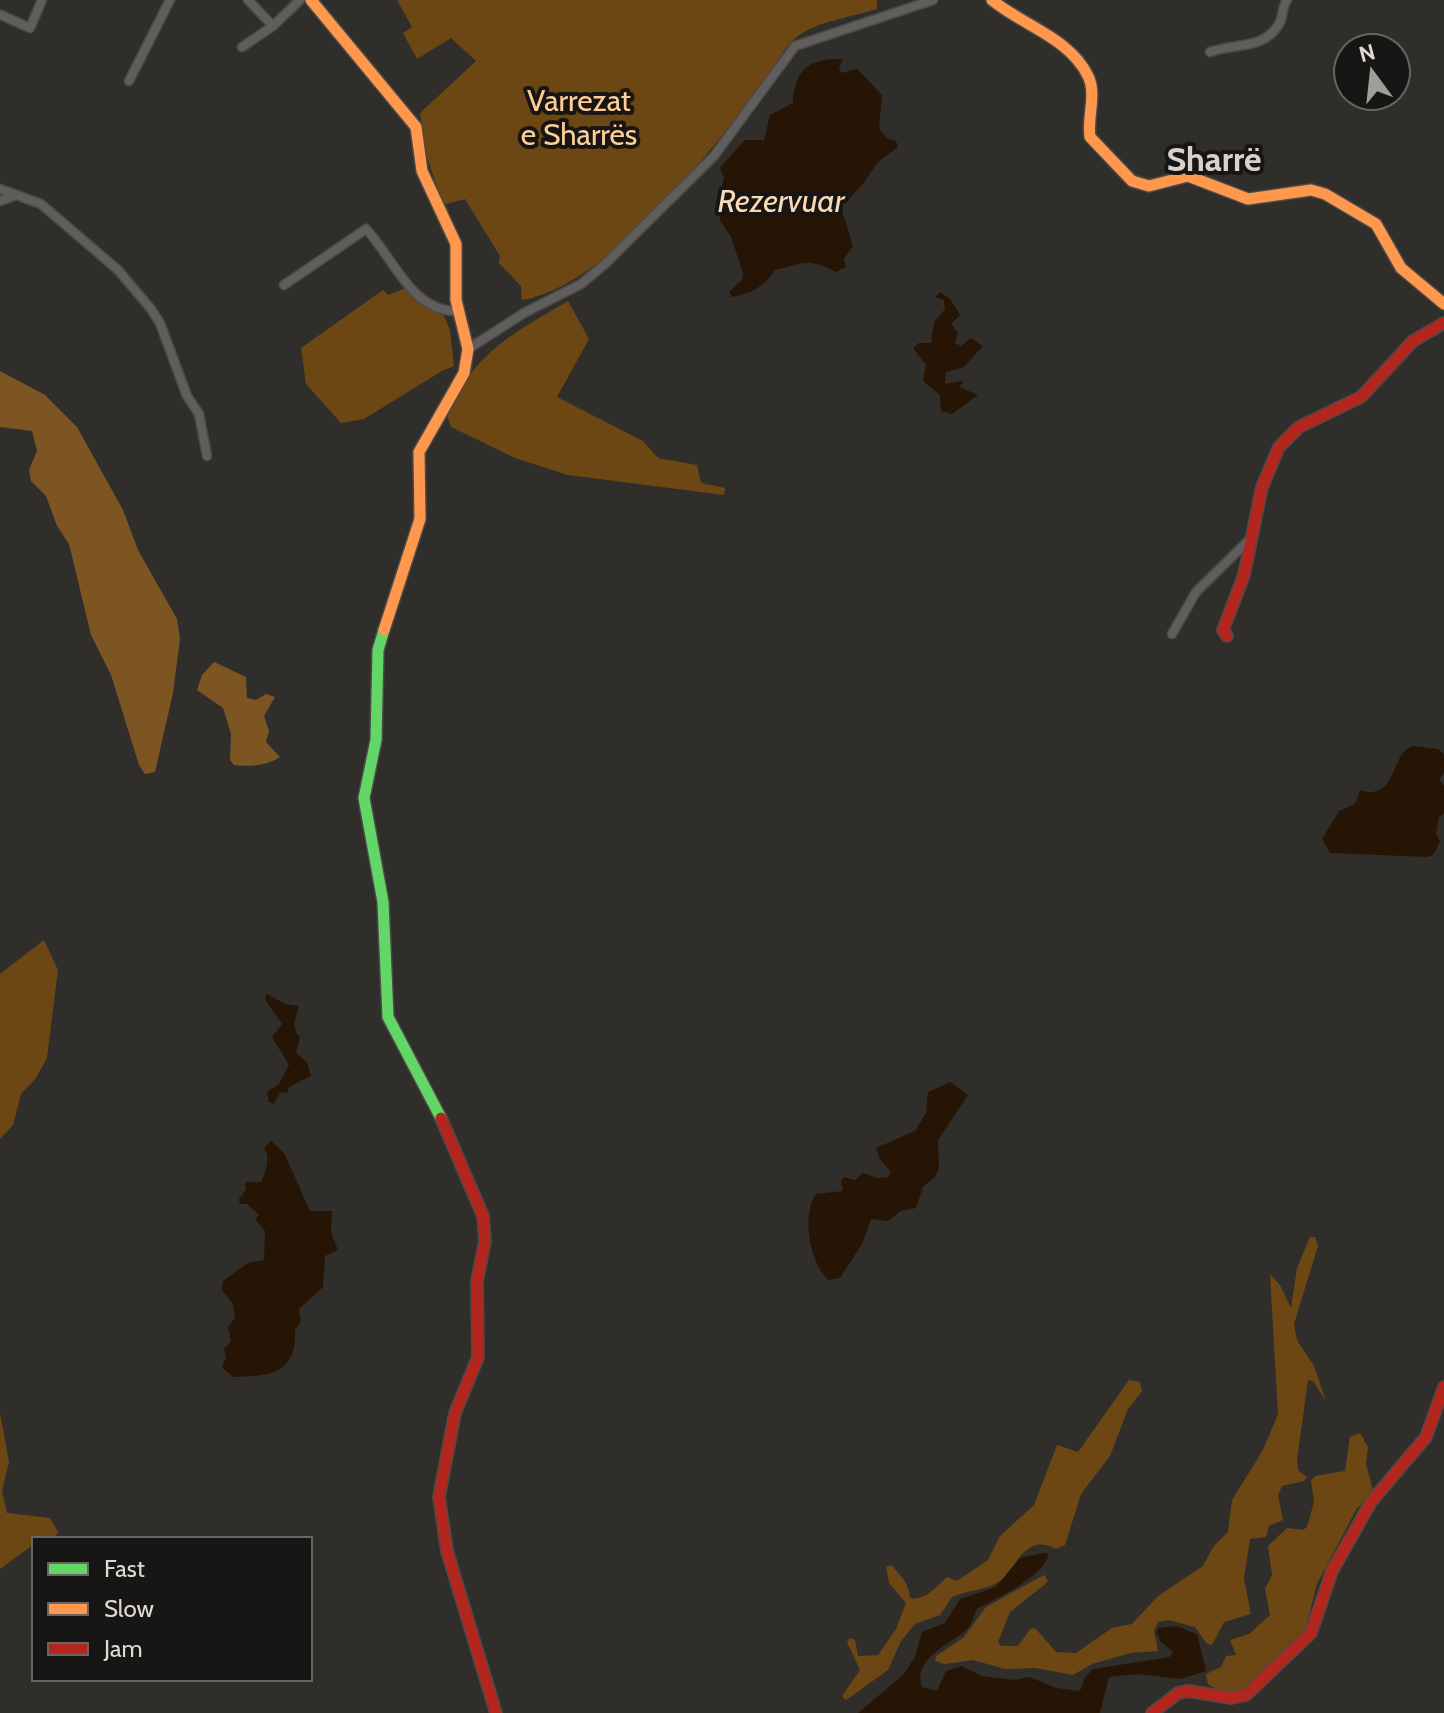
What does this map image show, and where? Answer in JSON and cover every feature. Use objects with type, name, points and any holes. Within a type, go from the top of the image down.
[{"type":"street","points":[[1,15],[30,28],[42,0]]},
{"type":"street","points":[[129,81],[170,0]]},
{"type":"street","points":[[248,0],[273,26]]},
{"type":"street","points":[[242,47],[273,26],[300,0]]},
{"type":"street","points":[[311,0],[416,127],[422,171],[456,244],[458,311],[468,349],[464,373],[419,452],[420,519],[378,650],[376,740],[364,798],[383,902],[388,1017],[444,1124],[483,1216],[485,1241],[477,1281],[478,1357],[455,1413],[439,1497],[447,1551],[496,1713]]},
{"type":"street","points":[[468,349],[524,313],[581,284],[604,265],[714,156],[795,46],[933,0]]},
{"type":"street","points":[[992,0],[1012,17],[1057,40],[1088,75],[1092,93],[1088,122],[1090,137],[1132,181],[1149,186],[1188,176],[1248,199],[1311,190],[1325,194],[1376,224],[1401,268],[1444,304]]},
{"type":"street","points":[[1210,52],[1255,44],[1264,39],[1279,25],[1287,0]]},
{"type":"street","points":[[0,189],[41,204],[118,270],[151,309],[160,323],[187,396],[199,414],[207,456]]},
{"type":"street","points":[[0,201],[13,196]]},
{"type":"street","points":[[284,285],[366,229],[421,298],[441,309],[458,311]]},
{"type":"street","points":[[1227,636],[1223,630],[1244,575],[1262,487],[1279,447],[1316,417],[1361,397],[1413,341],[1444,323]]},
{"type":"street","points":[[1172,634],[1196,592],[1251,539]]},
{"type":"street","points":[[1152,1713],[1173,1693],[1184,1690],[1233,1699],[1246,1695],[1311,1633],[1332,1571],[1371,1502],[1426,1437],[1444,1387]]},
{"type":"green space","name":"Varrezat e Sharrës","points":[[397,0],[877,0],[877,9],[818,26],[794,39],[735,119],[652,215],[587,271],[554,290],[522,300],[521,286],[499,263],[500,256],[465,199],[443,205],[426,154],[420,113],[476,61],[451,38],[417,59],[403,33],[412,27]]},
{"type":"green space","points":[[408,287],[444,316],[450,330],[454,366],[364,419],[341,423],[306,384],[301,348],[383,290],[388,295]]},
{"type":"green space","points":[[568,301],[589,339],[557,397],[643,441],[658,458],[697,465],[701,483],[725,488],[724,495],[568,475],[515,458],[451,427],[446,412],[471,373],[484,359],[512,335]]},
{"type":"green space","points":[[44,940],[58,970],[47,1058],[36,1078],[21,1094],[13,1125],[0,1139],[0,974]]},
{"type":"green space","points":[[1310,1237],[1315,1237],[1318,1246],[1294,1324],[1297,1340],[1314,1366],[1326,1401],[1313,1381],[1308,1380],[1297,1460],[1298,1470],[1307,1477],[1304,1481],[1282,1486],[1278,1495],[1283,1520],[1269,1526],[1266,1537],[1250,1539],[1244,1579],[1251,1614],[1224,1622],[1212,1645],[1207,1644],[1195,1627],[1168,1620],[1158,1622],[1154,1631],[1158,1651],[1131,1653],[1092,1664],[1073,1675],[1035,1668],[1005,1669],[973,1660],[945,1664],[935,1661],[936,1656],[963,1638],[986,1607],[1044,1575],[1048,1581],[1010,1612],[998,1642],[1001,1646],[1018,1646],[1030,1629],[1035,1628],[1056,1652],[1076,1653],[1112,1628],[1132,1624],[1158,1596],[1203,1566],[1213,1547],[1228,1532],[1232,1500],[1263,1450],[1278,1414],[1270,1274],[1280,1285],[1291,1308],[1297,1268]]},
{"type":"green space","points":[[1129,1380],[1140,1382],[1142,1391],[1128,1409],[1110,1456],[1081,1494],[1065,1545],[1056,1549],[1036,1545],[1028,1549],[995,1584],[952,1597],[940,1615],[915,1624],[901,1641],[888,1670],[846,1700],[842,1696],[860,1670],[847,1642],[850,1638],[855,1640],[858,1656],[878,1655],[896,1629],[906,1603],[889,1583],[886,1567],[891,1565],[895,1569],[906,1584],[910,1598],[915,1598],[930,1592],[947,1577],[957,1581],[988,1560],[1000,1536],[1034,1505],[1057,1445],[1078,1452]]},
{"type":"green space","points":[[0,1413],[9,1462],[2,1491],[7,1513],[50,1518],[58,1532],[55,1537],[32,1537],[32,1545],[0,1569]]},
{"type":"green space","points":[[1360,1433],[1368,1447],[1366,1464],[1373,1490],[1356,1510],[1317,1584],[1303,1639],[1238,1693],[1222,1693],[1208,1684],[1206,1674],[1221,1667],[1226,1656],[1236,1655],[1230,1640],[1249,1634],[1270,1615],[1265,1589],[1272,1575],[1268,1546],[1287,1528],[1303,1530],[1307,1527],[1314,1502],[1311,1481],[1315,1476],[1345,1471],[1350,1437]]},
{"type":"shaded area","points":[[0,371],[45,395],[77,427],[123,510],[138,550],[177,619],[180,639],[173,693],[155,772],[145,774],[139,765],[111,675],[91,635],[69,544],[57,526],[46,496],[31,481],[29,470],[37,451],[32,431],[0,427]]},
{"type":"shaded area","points":[[214,662],[246,677],[247,698],[256,700],[266,694],[275,697],[264,716],[269,731],[266,742],[280,757],[252,766],[234,765],[230,760],[231,734],[223,708],[197,690],[202,675]]},
{"type":"water","name":"Rezervuar","points":[[843,59],[839,67],[841,73],[857,69],[882,95],[879,129],[887,138],[896,141],[898,147],[877,163],[863,184],[841,207],[853,246],[844,259],[846,267],[836,272],[819,264],[806,263],[775,270],[757,288],[732,297],[729,292],[742,280],[743,273],[731,237],[720,220],[718,201],[724,178],[720,168],[745,140],[764,140],[770,115],[793,103],[797,82],[806,68],[821,61]]},
{"type":"water","points":[[940,292],[950,299],[960,315],[951,324],[958,333],[955,343],[961,346],[971,338],[983,346],[964,367],[946,372],[945,384],[964,381],[959,387],[978,395],[952,414],[941,411],[940,395],[923,381],[926,365],[913,348],[919,343],[931,343],[934,322],[945,309],[944,300],[935,297]]},
{"type":"water","points":[[1413,746],[1438,749],[1444,754],[1444,773],[1439,779],[1444,786],[1444,814],[1439,817],[1436,834],[1440,841],[1434,854],[1428,857],[1330,853],[1322,839],[1339,811],[1355,804],[1360,791],[1372,792],[1386,785],[1401,755]]},
{"type":"water","points":[[267,994],[285,1004],[299,1006],[295,1030],[300,1037],[296,1053],[307,1062],[311,1076],[289,1087],[287,1093],[280,1092],[274,1104],[269,1102],[267,1092],[279,1084],[289,1065],[272,1037],[282,1024],[265,999]]},
{"type":"water","points":[[950,1082],[968,1095],[938,1140],[939,1168],[935,1177],[923,1187],[916,1208],[901,1211],[888,1221],[871,1219],[862,1244],[840,1278],[828,1280],[816,1262],[808,1226],[811,1203],[816,1194],[843,1191],[841,1181],[844,1177],[855,1180],[863,1173],[877,1178],[889,1177],[890,1171],[879,1158],[876,1148],[915,1131],[926,1113],[928,1092]]},
{"type":"water","points":[[271,1141],[284,1153],[310,1211],[332,1211],[331,1233],[338,1250],[325,1256],[323,1287],[299,1309],[301,1322],[295,1330],[294,1345],[286,1364],[269,1373],[233,1377],[222,1367],[226,1358],[224,1349],[231,1341],[228,1327],[235,1318],[233,1304],[222,1290],[223,1281],[248,1263],[264,1260],[265,1231],[255,1219],[259,1215],[247,1204],[240,1204],[239,1199],[246,1189],[245,1182],[261,1182],[267,1160],[264,1148]]},
{"type":"water","points":[[1048,1554],[1039,1570],[1020,1585],[978,1608],[966,1630],[928,1660],[920,1677],[922,1687],[937,1691],[946,1671],[961,1666],[982,1676],[1014,1680],[1030,1677],[1056,1688],[1080,1691],[1085,1677],[1093,1669],[1170,1657],[1173,1652],[1161,1642],[1156,1632],[1159,1628],[1176,1626],[1197,1634],[1206,1671],[1181,1679],[1137,1674],[1109,1677],[1100,1713],[858,1713],[903,1675],[915,1657],[922,1632],[945,1623],[960,1599],[996,1587],[1020,1558]]},
{"type":"traffic: fast","points":[[384,630],[378,650],[376,740],[364,798],[383,902],[388,1017],[441,1118]]},
{"type":"traffic: slow","points":[[311,0],[416,127],[422,171],[456,244],[456,300],[468,349],[464,373],[419,452],[420,519],[384,630]]},
{"type":"traffic: slow","points":[[992,0],[1058,42],[1080,63],[1092,90],[1090,137],[1132,181],[1149,186],[1188,176],[1248,199],[1311,190],[1325,194],[1376,224],[1401,268],[1444,304]]},
{"type":"traffic: jam","points":[[1227,636],[1223,630],[1244,575],[1262,487],[1279,447],[1299,427],[1361,397],[1413,341],[1444,323]]},
{"type":"traffic: jam","points":[[441,1118],[483,1216],[485,1241],[477,1281],[478,1357],[455,1413],[439,1497],[447,1551],[496,1713]]},
{"type":"traffic: jam","points":[[1152,1713],[1178,1693],[1189,1691],[1231,1698],[1246,1695],[1311,1633],[1332,1571],[1371,1502],[1426,1437],[1444,1387]]},
{"type":"district","name":"Sharrë","points":[[1214,159]]}]
